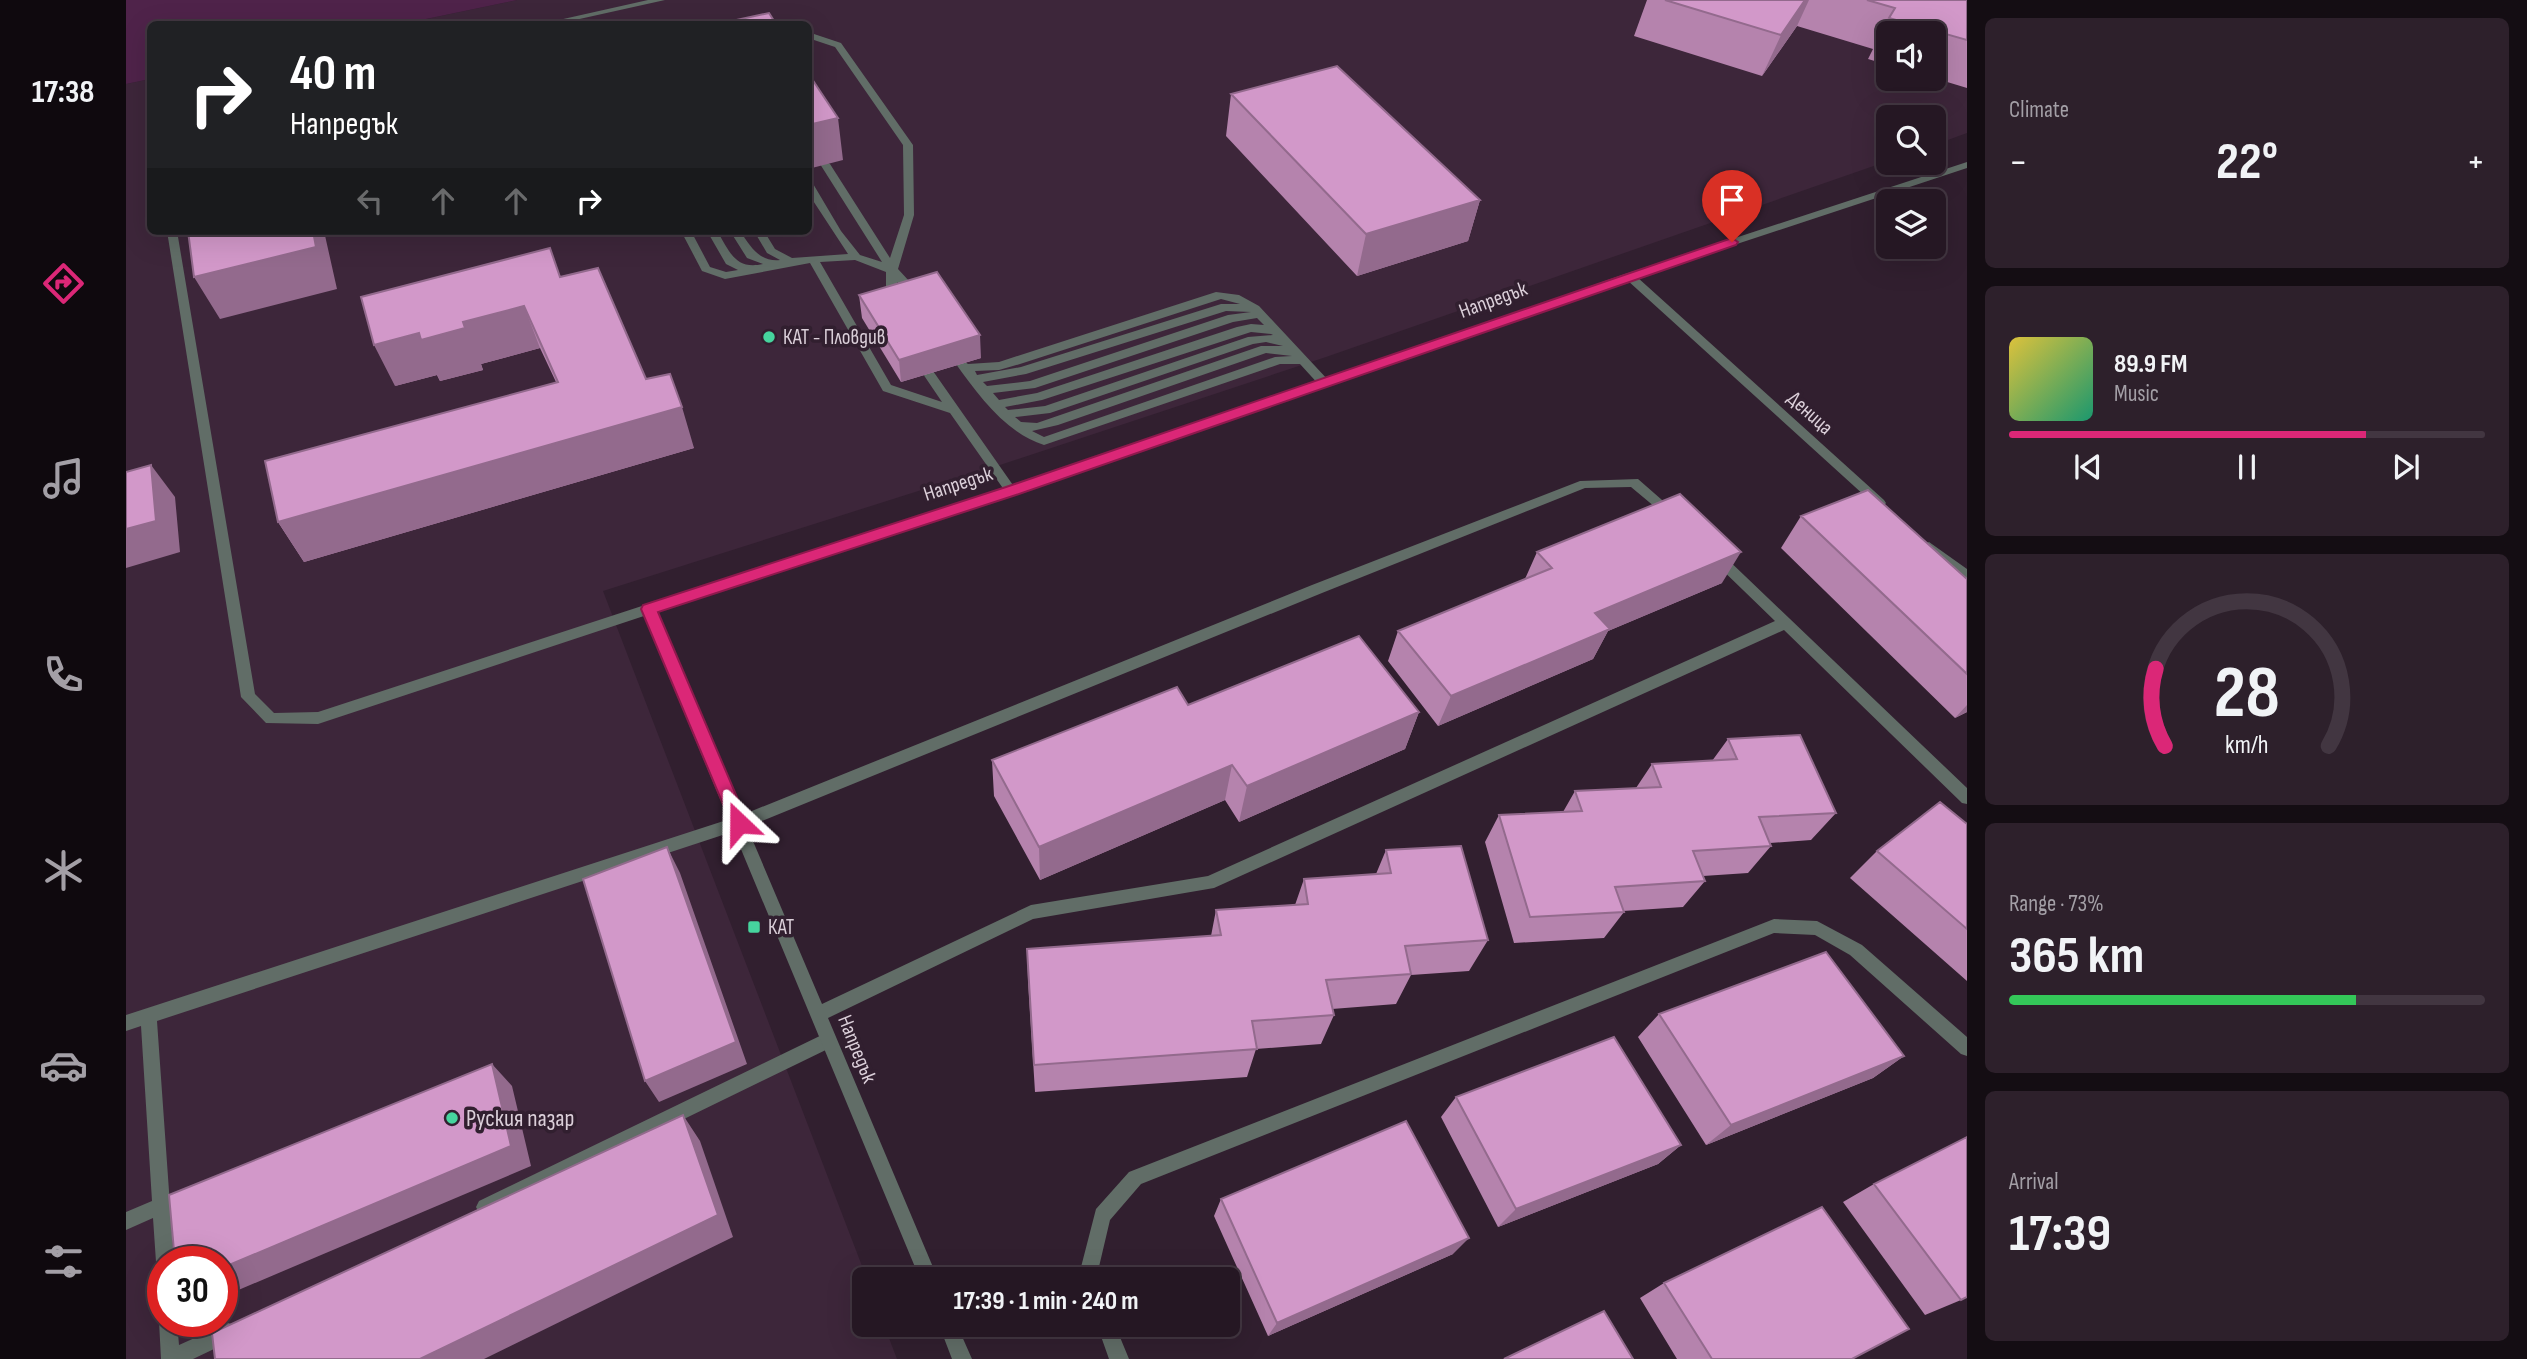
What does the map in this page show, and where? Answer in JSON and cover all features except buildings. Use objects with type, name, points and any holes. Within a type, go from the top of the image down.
[{"type":"street","points":[[560,21],[661,0]]},
{"type":"street","points":[[812,36],[838,45],[908,145],[909,215],[892,270],[890,309]]},
{"type":"street","points":[[825,164],[892,270],[921,300]]},
{"type":"street","name":"Напредък","points":[[924,1267],[649,609],[1011,491],[1325,384],[1629,276],[1967,165]]},
{"type":"street","points":[[812,191],[856,257]]},
{"type":"street","points":[[173,235],[248,697],[271,719],[318,718],[649,609]]},
{"type":"street","points":[[688,235],[706,269],[725,276],[791,261],[856,257],[892,270]]},
{"type":"street","points":[[714,235],[730,262],[738,268],[750,271]]},
{"type":"street","points":[[738,235],[751,256],[757,261],[774,265]]},
{"type":"street","points":[[761,235],[771,251],[791,261]]},
{"type":"street","points":[[813,259],[887,388],[954,410]]},
{"type":"street","name":"Деница","points":[[1629,276],[1888,510]]},
{"type":"street","points":[[1298,356],[1279,360],[1044,441],[1035,440],[1018,426],[964,366],[999,366],[1220,295],[1243,299],[1259,313],[1325,384]]},
{"type":"street","points":[[975,379],[1022,372],[1225,307],[1245,306],[1259,313]]},
{"type":"street","points":[[985,390],[1031,385],[1231,317],[1259,313]]},
{"type":"street","points":[[1002,409],[1241,330],[1274,330]]},
{"type":"street","points":[[1002,409],[1046,410],[1252,340],[1266,338],[1284,341]]},
{"type":"street","points":[[929,374],[1011,491]]},
{"type":"street","points":[[126,1023],[739,823],[1584,484],[1634,482],[1686,526]]},
{"type":"street","points":[[1919,538],[1967,576]]},
{"type":"street","points":[[1706,545],[1967,798]]},
{"type":"street","points":[[819,1014],[1031,912],[1209,883],[1785,623]]},
{"type":"street","points":[[1090,1267],[1102,1214],[1135,1178],[1774,926],[1817,928],[1856,950],[1967,1048]]},
{"type":"street","points":[[148,1014],[163,1246]]},
{"type":"street","points":[[469,1215],[828,1040]]},
{"type":"street","points":[[126,1221],[161,1206]]},
{"type":"street","points":[[170,1337],[172,1359],[247,1323]]},
{"type":"street","points":[[953,1337],[962,1359]]},
{"type":"street","points":[[1111,1337],[1119,1359]]},
{"type":"shaded area","points":[[126,0],[517,0],[416,21],[147,21],[147,80],[126,84]]},
{"type":"shaded area","points":[[517,0],[1967,0],[1967,133],[1946,141],[1946,105],[1876,105],[1876,165],[1326,357],[994,467],[603,591],[862,1267],[852,1267],[852,1337],[889,1337],[897,1359],[126,1359],[126,84],[147,80],[147,235],[812,235],[812,21],[416,21]]},
{"type":"place","name":"КАТ - Пловдив","points":[[769,337]]},
{"type":"place","name":"КАТ","points":[[754,927]]},
{"type":"place","name":"Руския пазар","points":[[452,1118]]},
{"type":"route","points":[[739,823],[649,609],[1011,491],[1732,242]]}]
